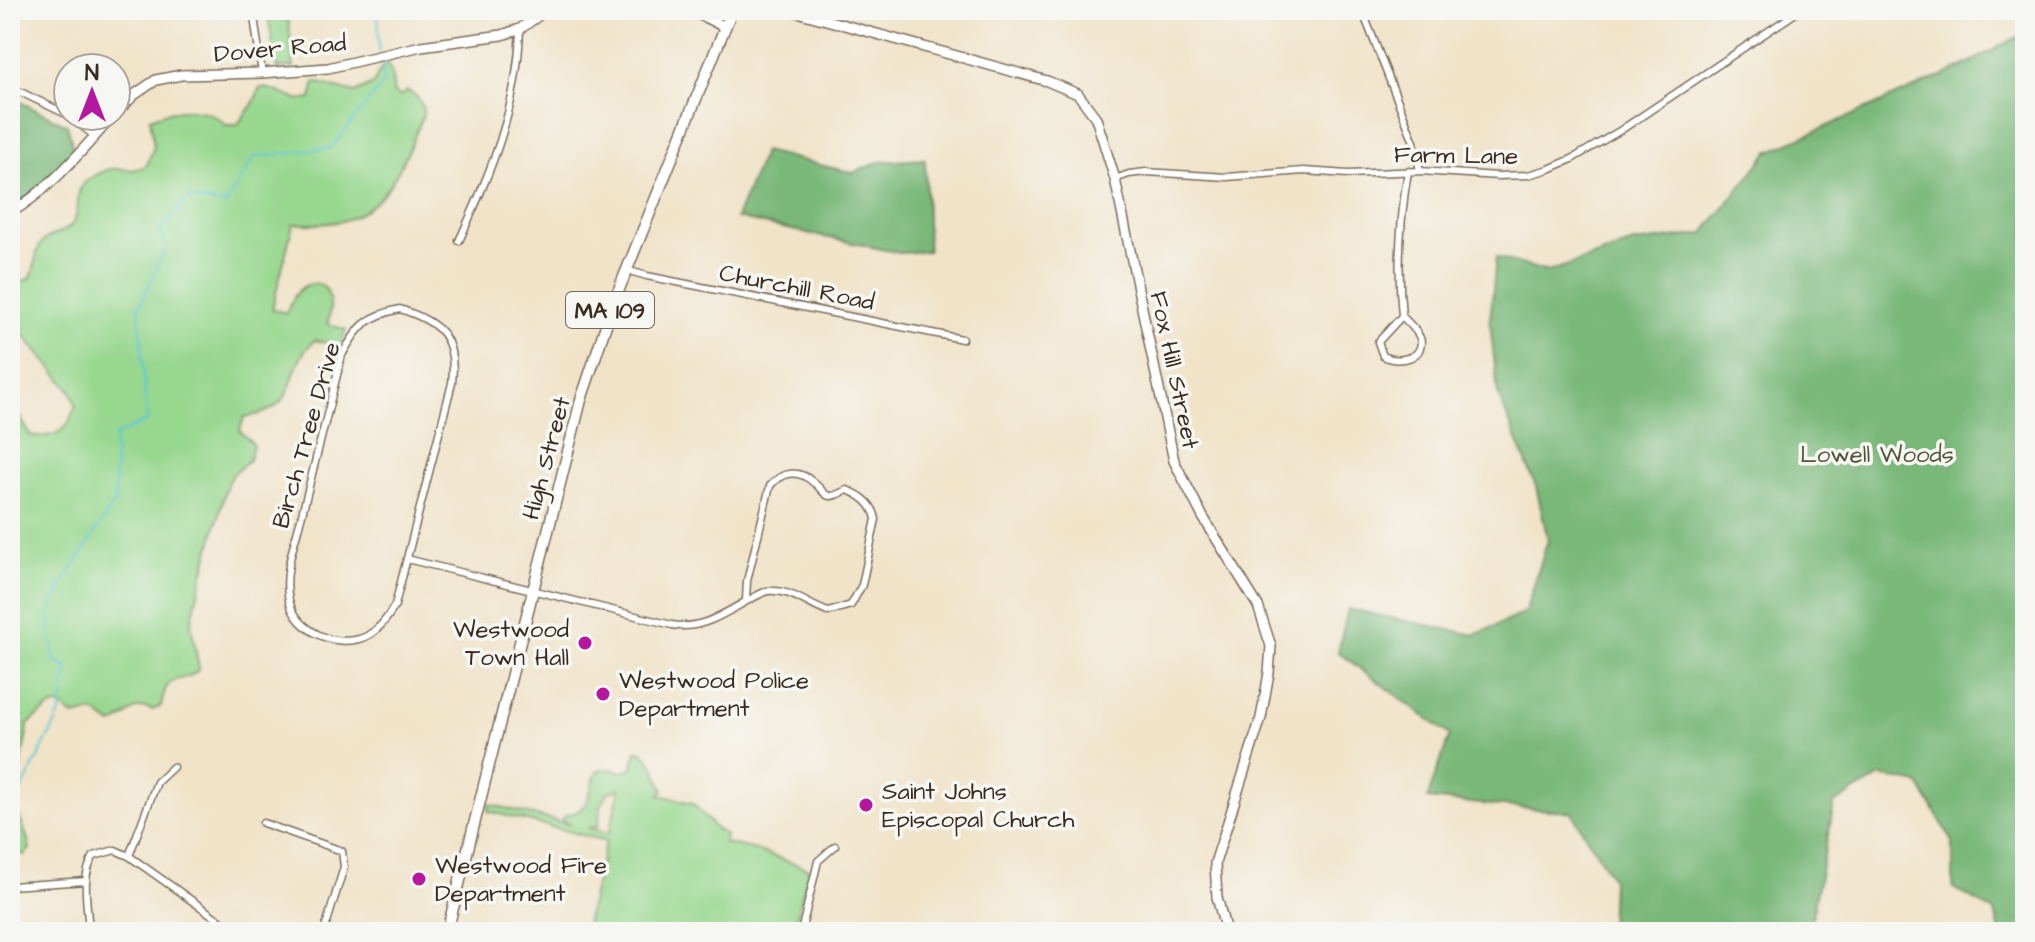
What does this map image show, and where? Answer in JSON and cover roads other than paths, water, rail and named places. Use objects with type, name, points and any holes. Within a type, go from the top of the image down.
[{"type":"main road","name":"High Street","points":[[447,932],[581,400],[626,270],[732,10]]},
{"type":"street","points":[[253,10],[262,73]]},
{"type":"street","name":"Dover Road","points":[[132,97],[156,80],[181,75],[328,68],[421,46],[502,35],[520,29],[546,10]]},
{"type":"street","points":[[690,10],[725,27]]},
{"type":"street","name":"Fox Hill Street","points":[[790,10],[1047,81],[1078,94],[1096,118],[1115,179],[1174,461],[1203,517],[1258,606],[1271,646],[1261,718],[1215,863],[1217,897],[1226,932]]},
{"type":"street","points":[[1362,10],[1414,142],[1420,171]]},
{"type":"street","name":"Farm Lane","points":[[1115,179],[1146,172],[1227,177],[1280,171],[1528,175],[1549,169],[1635,122],[1787,13],[1800,10]]},
{"type":"street","points":[[459,241],[491,173],[505,132],[519,61],[520,29]]},
{"type":"street","points":[[10,87],[66,114],[95,136]]},
{"type":"street","name":"Dover Road","points":[[10,213],[40,194],[73,163],[99,132]]},
{"type":"street","points":[[1402,316],[1378,342],[1383,356],[1389,359],[1411,357],[1421,343],[1402,316],[1399,287],[1402,207],[1408,171]]},
{"type":"street","name":"Churchill Road","points":[[626,270],[962,339]]},
{"type":"street","name":"Birch Tree Drive","points":[[400,309],[422,316],[440,327],[450,347],[454,366],[407,559],[395,605],[386,622],[366,637],[342,642],[306,628],[293,615],[287,582],[293,547],[342,355],[364,323],[378,313],[400,309]]},
{"type":"street","points":[[407,559],[681,627],[706,623],[767,591],[796,595],[828,612],[851,605],[862,585],[876,519],[874,509],[856,493],[847,490],[833,496],[827,495],[812,480],[787,473],[778,477],[770,486],[747,581],[746,600]]},
{"type":"street","points":[[129,856],[157,782],[173,767]]},
{"type":"street","points":[[263,823],[342,851],[344,867],[324,932]]},
{"type":"street","points":[[801,932],[818,861],[835,846]]},
{"type":"street","points":[[89,932],[88,866],[94,856],[115,850],[129,856],[236,932]]},
{"type":"street","points":[[10,886],[86,881]]},
{"type":"waterway","points":[[378,10],[379,51]]},
{"type":"waterway","points":[[10,795],[20,793],[60,714],[68,668],[55,661],[48,618],[60,587],[115,502],[115,436],[147,421],[139,307],[166,248],[160,230],[189,198],[225,205],[254,157],[331,148],[383,83],[383,63]]},
{"type":"place","name":"Westwood Town Hall","points":[[585,643]]},
{"type":"place","name":"Westwood Police Department","points":[[603,694]]},
{"type":"place","name":"Saint Johns Episcopal Church","points":[[866,805]]},
{"type":"place","name":"Westwood Fire Department","points":[[419,879]]},
{"type":"park label","name":"Lowell Woods","points":[[1877,454]]}]
